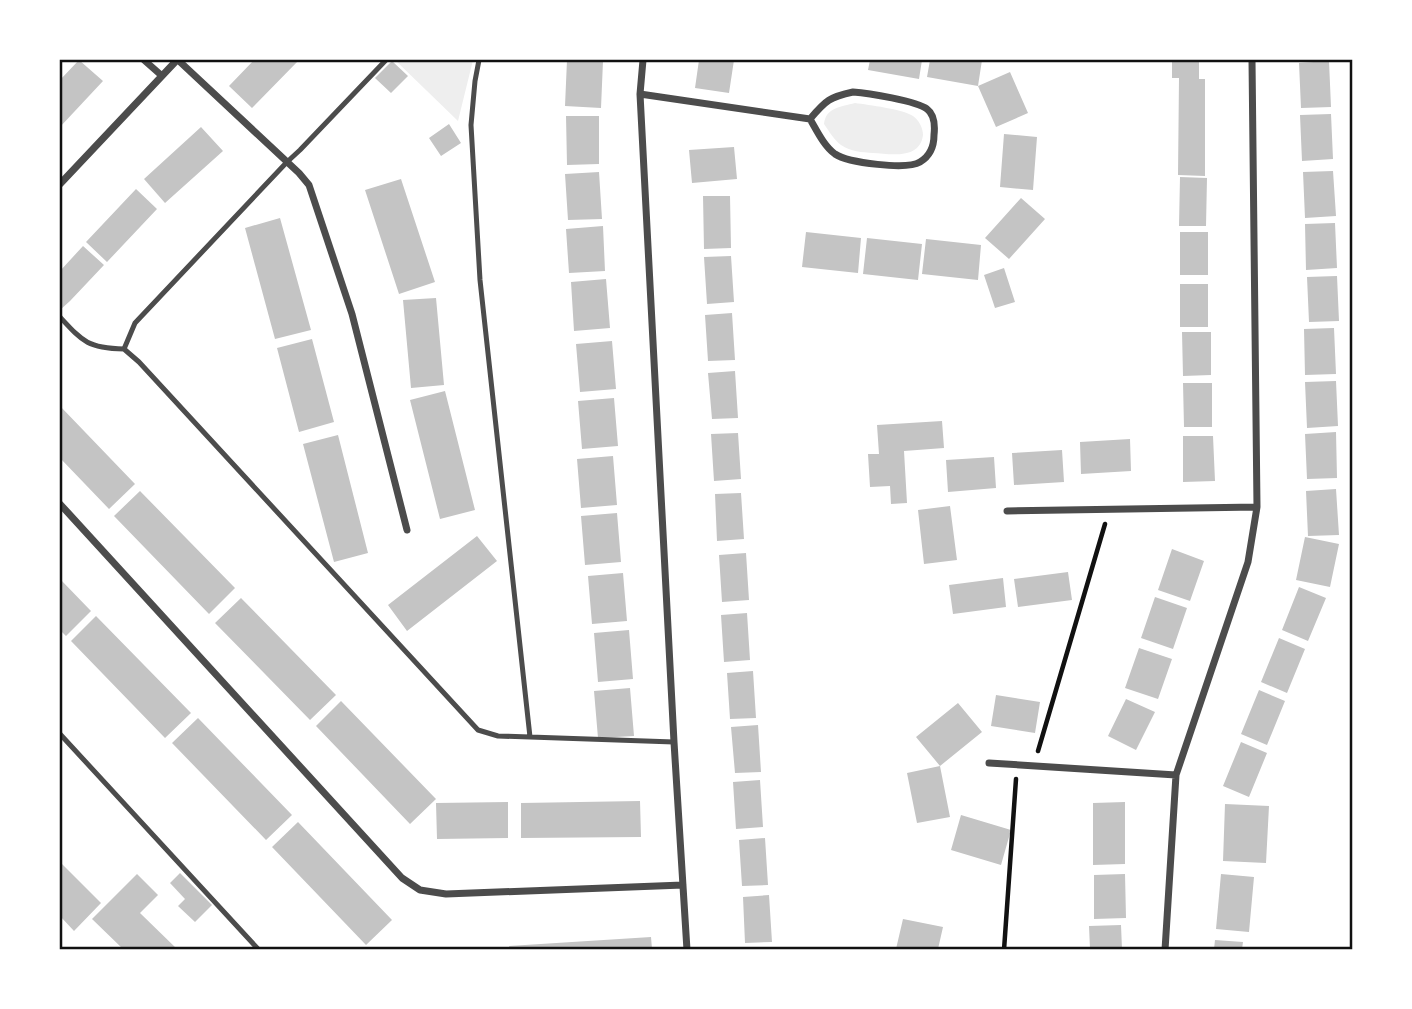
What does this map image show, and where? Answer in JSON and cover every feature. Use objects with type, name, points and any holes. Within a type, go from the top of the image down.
[{"type":"street","points":[[144,60],[161,75]]},
{"type":"street","points":[[60,184],[177,60],[287,162],[309,185],[348,301],[407,530]]},
{"type":"street","points":[[643,60],[640,94],[687,950]]},
{"type":"street","points":[[1165,950],[1175,775],[1248,562],[1257,507],[1252,60]]},
{"type":"street","points":[[853,92],[866,93],[928,109],[933,118],[934,141],[930,153],[919,163],[904,166],[849,161],[827,147],[810,119],[824,102],[853,92]]},
{"type":"street","points":[[640,94],[810,119]]},
{"type":"street","points":[[60,505],[402,878],[420,890],[446,894],[683,885]]},
{"type":"street","points":[[1007,511],[1257,507]]},
{"type":"street","points":[[989,763],[1175,775]]},
{"type":"lane","points":[[124,349],[135,323],[386,60]]},
{"type":"lane","points":[[479,60],[471,125],[480,280],[530,737]]},
{"type":"lane","points":[[60,317],[82,341],[105,348],[124,349],[139,362],[478,730],[498,736],[674,742]]},
{"type":"lane","points":[[60,734],[259,950]]},
{"type":"path","points":[[1034,766],[1109,510]]},
{"type":"path","points":[[1004,950],[1017,766]]},
{"type":"shaded area","points":[[395,60],[473,60],[458,121]]},
{"type":"shaded area","points":[[855,103],[894,109],[913,116],[922,130],[921,143],[903,154],[861,152],[845,147],[836,141],[824,124],[825,118],[831,111]]},
{"type":"building","points":[[79,60],[103,81],[60,127],[60,80]]},
{"type":"building","points":[[254,60],[299,60],[252,108],[229,86]]},
{"type":"building","points":[[567,60],[603,61],[601,108],[565,106]]},
{"type":"building","points":[[699,60],[734,60],[729,93],[695,88]]},
{"type":"building","points":[[870,60],[922,60],[919,79],[868,70]]},
{"type":"building","points":[[930,60],[982,60],[978,86],[927,77]]},
{"type":"building","points":[[1172,60],[1199,60],[1199,79],[1205,79],[1205,176],[1178,175],[1179,78],[1172,78]]},
{"type":"building","points":[[392,61],[408,76],[391,93],[375,78]]},
{"type":"building","points":[[1329,61],[1331,107],[1301,108],[1299,63]]},
{"type":"building","points":[[1010,72],[1028,113],[996,127],[978,86]]},
{"type":"building","points":[[1331,114],[1333,159],[1302,161],[1300,115]]},
{"type":"building","points":[[566,116],[599,116],[599,164],[567,165]]},
{"type":"building","points":[[449,124],[461,143],[441,156],[429,138]]},
{"type":"building","points":[[201,127],[223,151],[165,203],[144,179]]},
{"type":"building","points":[[1004,134],[1037,137],[1033,190],[1000,187]]},
{"type":"building","points":[[734,147],[737,179],[692,183],[689,150]]},
{"type":"building","points":[[1333,171],[1336,216],[1305,218],[1303,172]]},
{"type":"building","points":[[599,172],[602,219],[568,220],[565,174]]},
{"type":"building","points":[[1180,177],[1207,178],[1206,226],[1179,226]]},
{"type":"building","points":[[401,179],[435,282],[399,294],[365,190]]},
{"type":"building","points":[[136,189],[157,209],[107,262],[86,242]]},
{"type":"building","points":[[703,196],[730,196],[731,248],[704,249]]},
{"type":"building","points":[[1021,198],[1045,219],[1009,259],[985,238]]},
{"type":"building","points":[[280,218],[311,330],[275,339],[245,228]]},
{"type":"building","points":[[1335,223],[1337,268],[1306,270],[1305,224]]},
{"type":"building","points":[[603,226],[605,271],[569,273],[566,229]]},
{"type":"building","points":[[806,232],[861,238],[858,273],[802,267]]},
{"type":"building","points":[[1180,232],[1208,232],[1208,275],[1180,275]]},
{"type":"building","points":[[867,238],[922,244],[918,280],[863,274]]},
{"type":"building","points":[[926,239],[981,245],[978,280],[922,274]]},
{"type":"building","points":[[83,246],[104,265],[60,310],[60,271]]},
{"type":"building","points":[[731,256],[734,302],[707,304],[704,257]]},
{"type":"building","points":[[1004,268],[1015,302],[995,308],[984,275]]},
{"type":"building","points":[[1337,276],[1339,321],[1309,322],[1307,277]]},
{"type":"building","points":[[606,279],[610,328],[574,331],[571,282]]},
{"type":"building","points":[[1180,284],[1208,284],[1208,327],[1180,327]]},
{"type":"building","points":[[436,298],[444,385],[411,388],[403,300]]},
{"type":"building","points":[[732,313],[735,360],[708,361],[705,315]]},
{"type":"building","points":[[1334,328],[1336,374],[1305,375],[1304,329]]},
{"type":"building","points":[[1182,332],[1211,332],[1211,375],[1183,376]]},
{"type":"building","points":[[312,339],[334,422],[299,432],[277,348]]},
{"type":"building","points":[[612,341],[616,389],[580,392],[576,344]]},
{"type":"building","points":[[735,371],[738,418],[712,419],[708,373]]},
{"type":"building","points":[[1336,381],[1338,426],[1307,428],[1305,382]]},
{"type":"building","points":[[1183,383],[1212,383],[1212,427],[1184,427]]},
{"type":"building","points":[[445,391],[475,510],[440,519],[410,400]]},
{"type":"building","points":[[614,398],[618,446],[582,449],[578,401]]},
{"type":"building","points":[[60,406],[135,484],[109,509],[60,458]]},
{"type":"building","points":[[942,421],[944,448],[904,451],[907,503],[891,504],[890,486],[870,487],[868,454],[879,454],[877,425]]},
{"type":"building","points":[[1336,432],[1337,478],[1307,479],[1305,434]]},
{"type":"building","points":[[738,433],[741,479],[714,481],[711,434]]},
{"type":"building","points":[[338,435],[368,553],[334,562],[303,444]]},
{"type":"building","points":[[1183,436],[1213,436],[1215,481],[1183,482]]},
{"type":"building","points":[[1130,439],[1131,471],[1081,474],[1080,442]]},
{"type":"building","points":[[1062,450],[1064,482],[1014,485],[1012,453]]},
{"type":"building","points":[[613,456],[617,505],[581,508],[577,459]]},
{"type":"building","points":[[994,457],[996,488],[948,492],[946,460]]},
{"type":"building","points":[[1336,489],[1339,535],[1308,536],[1306,491]]},
{"type":"building","points":[[140,491],[235,588],[209,614],[114,516]]},
{"type":"building","points":[[741,493],[744,539],[717,541],[715,494]]},
{"type":"building","points":[[950,506],[957,560],[924,564],[918,510]]},
{"type":"building","points":[[617,513],[621,562],[585,565],[581,516]]},
{"type":"building","points":[[477,536],[497,561],[407,631],[388,605]]},
{"type":"building","points":[[1305,537],[1339,544],[1330,587],[1296,580]]},
{"type":"building","points":[[1172,549],[1204,561],[1190,601],[1158,590]]},
{"type":"building","points":[[746,553],[749,600],[722,602],[719,555]]},
{"type":"building","points":[[1068,572],[1072,600],[1018,607],[1014,579]]},
{"type":"building","points":[[623,573],[627,621],[592,624],[588,576]]},
{"type":"building","points":[[1003,578],[1006,607],[953,614],[949,585]]},
{"type":"building","points":[[60,579],[91,611],[66,636],[60,630]]},
{"type":"building","points":[[1299,587],[1326,598],[1308,641],[1282,630]]},
{"type":"building","points":[[1155,597],[1187,608],[1173,649],[1141,638]]},
{"type":"building","points":[[241,598],[336,695],[310,720],[215,623]]},
{"type":"building","points":[[747,613],[750,660],[724,662],[721,615]]},
{"type":"building","points":[[96,616],[191,713],[165,738],[71,641]]},
{"type":"building","points":[[629,630],[633,679],[598,682],[594,633]]},
{"type":"building","points":[[1279,638],[1305,649],[1287,693],[1261,682]]},
{"type":"building","points":[[1139,648],[1172,659],[1158,699],[1125,688]]},
{"type":"building","points":[[753,671],[756,718],[730,719],[727,673]]},
{"type":"building","points":[[630,688],[634,736],[598,738],[594,691]]},
{"type":"building","points":[[1259,690],[1285,701],[1267,745],[1241,734]]},
{"type":"building","points":[[996,695],[1040,702],[1035,733],[991,726]]},
{"type":"building","points":[[1126,699],[1155,712],[1136,750],[1108,736]]},
{"type":"building","points":[[341,701],[436,799],[410,824],[316,726]]},
{"type":"building","points":[[958,703],[982,732],[940,766],[916,737]]},
{"type":"building","points":[[198,718],[292,815],[266,840],[172,743]]},
{"type":"building","points":[[758,725],[761,772],[735,773],[731,727]]},
{"type":"building","points":[[1241,742],[1267,753],[1249,797],[1223,786]]},
{"type":"building","points":[[940,766],[950,817],[917,823],[907,773]]},
{"type":"building","points":[[760,780],[763,827],[736,829],[733,782]]},
{"type":"building","points":[[640,801],[641,837],[521,838],[521,803]]},
{"type":"building","points":[[508,802],[508,838],[437,839],[436,803]]},
{"type":"building","points":[[1125,802],[1125,864],[1093,865],[1093,803]]},
{"type":"building","points":[[1225,804],[1269,806],[1266,863],[1223,861]]},
{"type":"building","points":[[961,815],[1011,830],[1001,865],[951,850]]},
{"type":"building","points":[[298,822],[392,920],[366,945],[272,847]]},
{"type":"building","points":[[765,838],[768,885],[742,886],[739,840]]},
{"type":"building","points":[[60,862],[101,903],[74,931],[60,916]]},
{"type":"building","points":[[180,873],[212,905],[195,922],[178,906],[185,899],[170,883]]},
{"type":"building","points":[[137,874],[158,895],[140,913],[177,949],[123,949],[92,919]]},
{"type":"building","points":[[1125,874],[1126,918],[1094,919],[1094,875]]},
{"type":"building","points":[[1221,874],[1254,877],[1249,932],[1216,929]]},
{"type":"building","points":[[769,895],[772,942],[745,943],[743,897]]},
{"type":"building","points":[[903,919],[943,927],[938,949],[896,949]]},
{"type":"building","points":[[1121,925],[1122,949],[1090,949],[1089,926]]},
{"type":"building","points":[[651,937],[652,949],[510,949],[509,946]]},
{"type":"building","points":[[1215,940],[1243,942],[1242,949],[1214,949]]}]
